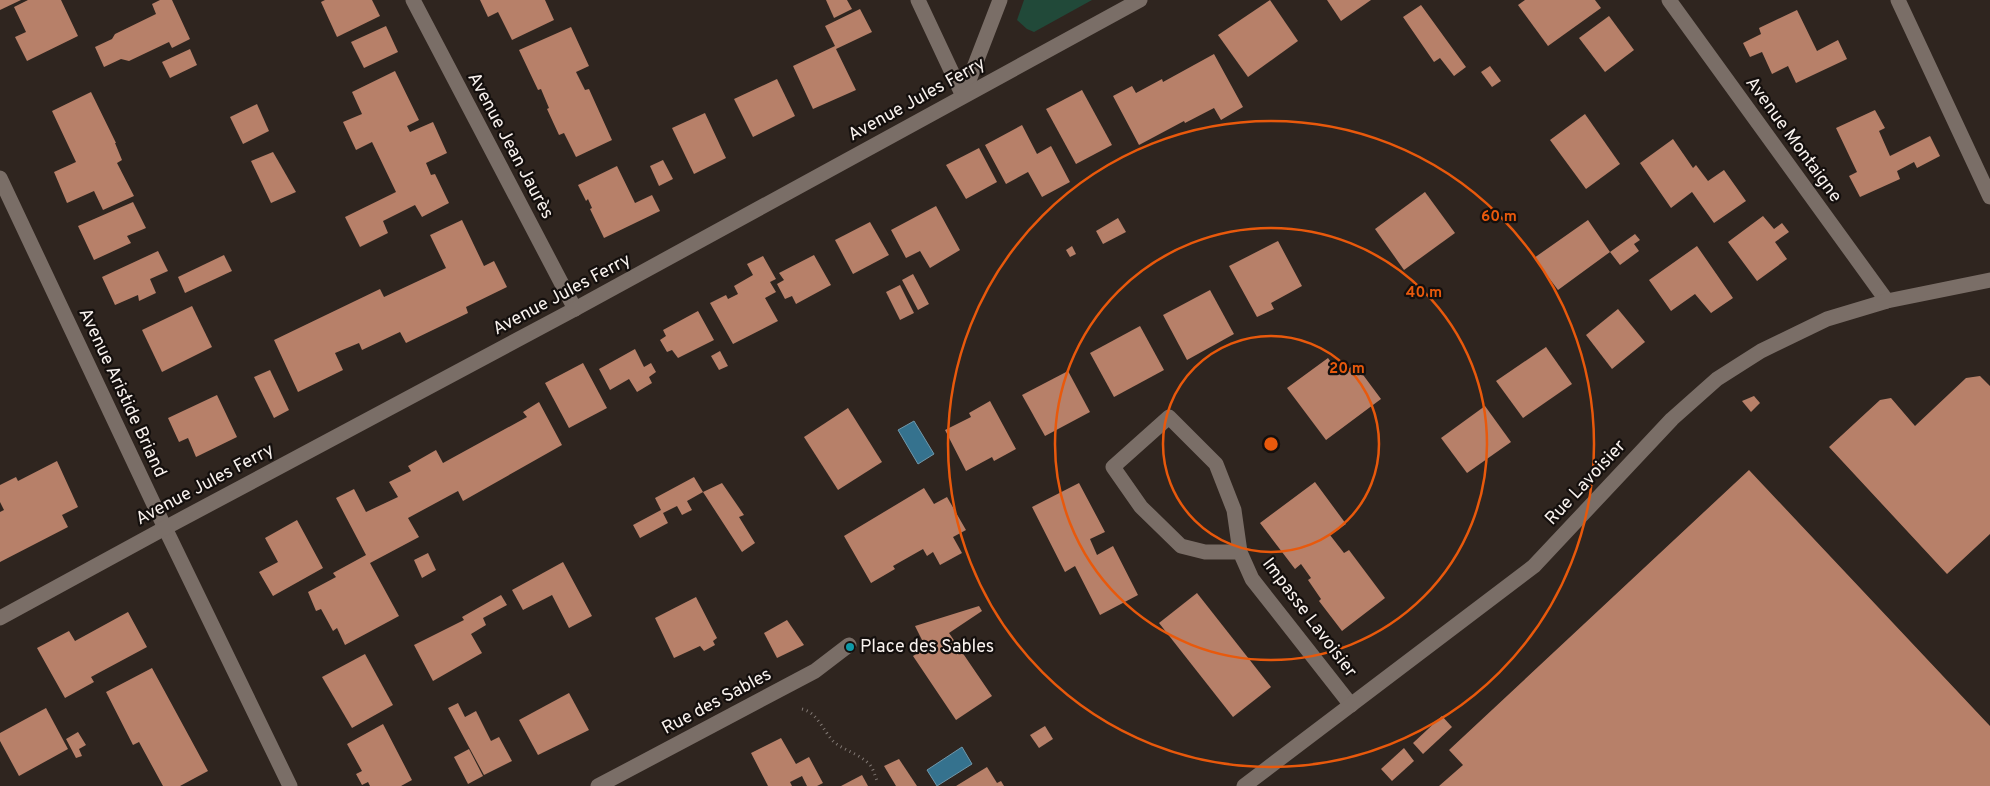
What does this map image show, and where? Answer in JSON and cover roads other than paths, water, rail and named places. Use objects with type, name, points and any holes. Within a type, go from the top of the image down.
[{"type":"street","name":"Avenue Jean Jaurès","points":[[412,0],[575,309]]},
{"type":"street","points":[[918,0],[964,96]]},
{"type":"street","points":[[964,96],[1000,0]]},
{"type":"street","name":"Avenue Jules Ferry","points":[[0,618],[575,309],[1140,0]]},
{"type":"street","name":"Avenue Montaigne","points":[[1669,0],[1887,301]]},
{"type":"street","points":[[1898,0],[1990,197]]},
{"type":"street","name":"Avenue Aristide Briand","points":[[0,178],[165,528],[290,786]]},
{"type":"street","name":"Rue Lavoisier","points":[[1244,786],[1534,566],[1672,419],[1717,379],[1761,351],[1827,319],[1887,301],[1990,280]]},
{"type":"street","name":"Impasse Lavoisier","points":[[1240,552],[1205,552],[1181,546],[1141,507],[1113,467],[1169,417],[1216,464],[1234,510],[1240,552],[1252,579],[1351,705]]},
{"type":"street","name":"Rue des Sables","points":[[598,786],[815,671],[849,644]]},
{"type":"water","points":[[914,421],[934,454],[918,464],[898,430]]},
{"type":"water","points":[[962,747],[972,764],[937,786],[927,770]]},
{"type":"place","name":"Place des Sables","points":[[850,647]]}]
